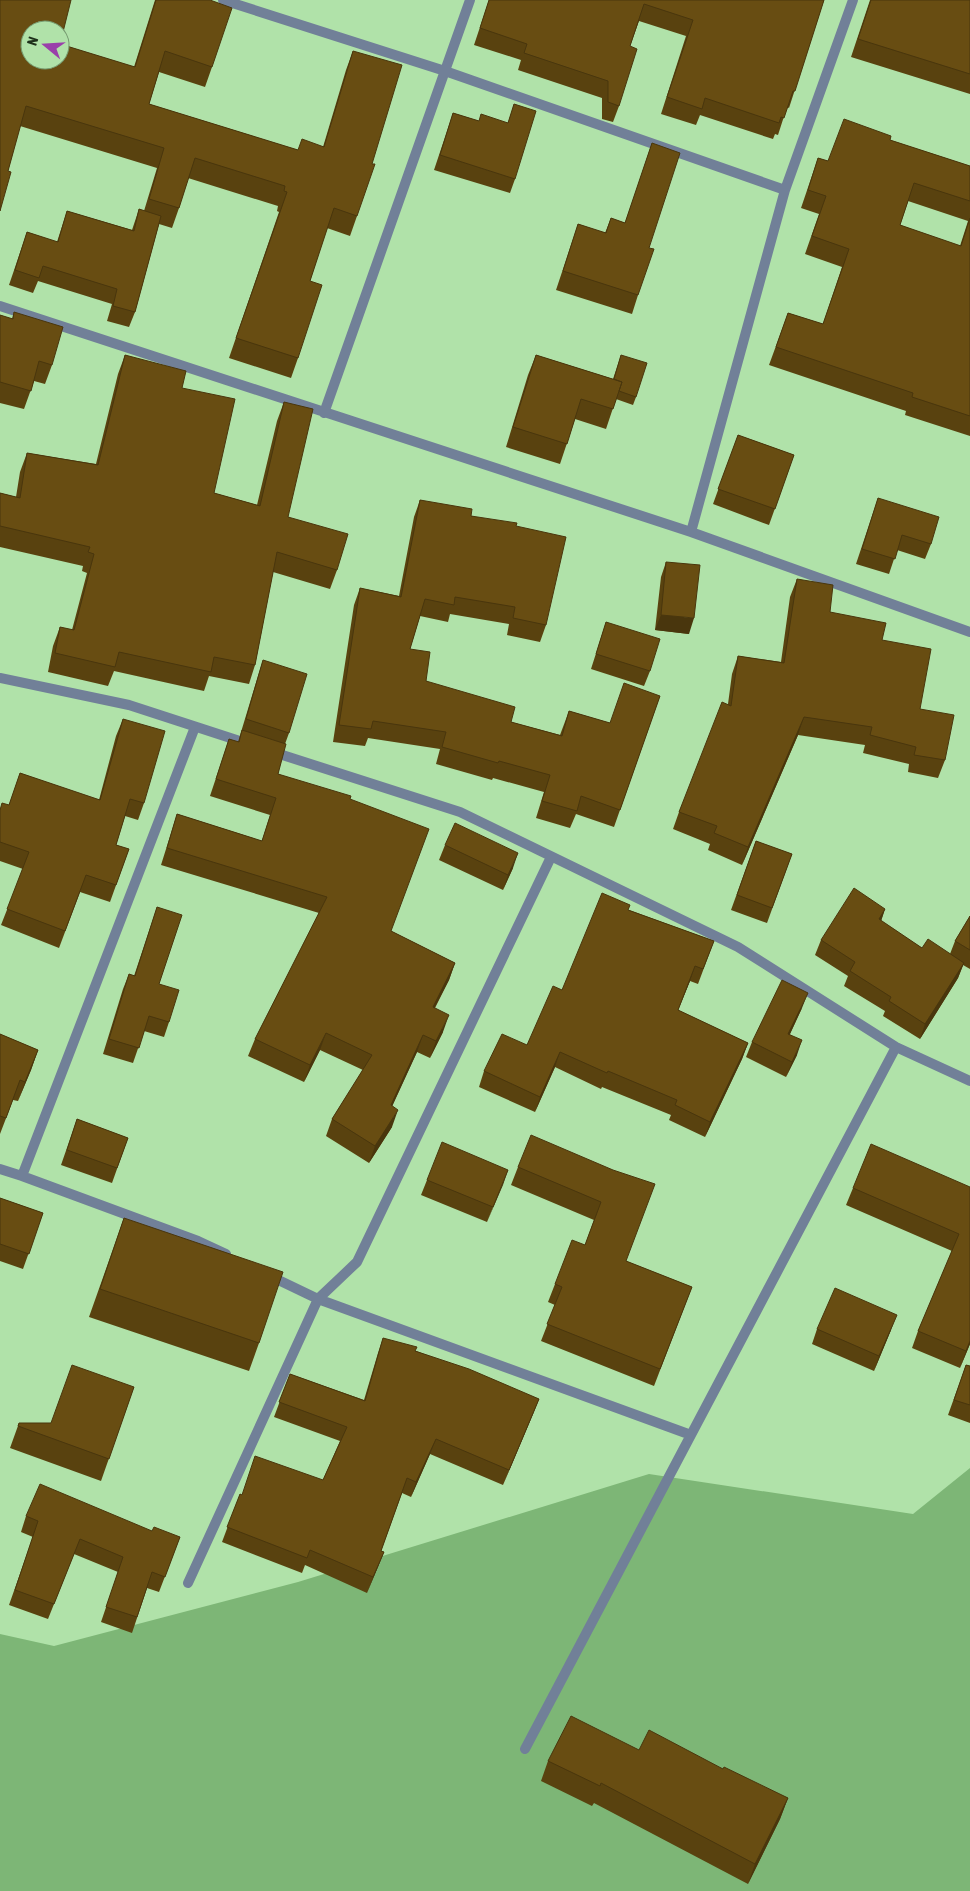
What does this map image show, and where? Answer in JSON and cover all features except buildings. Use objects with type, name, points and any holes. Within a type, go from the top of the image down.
[{"type":"street","points":[[223,0],[445,71],[785,190]]},
{"type":"street","points":[[324,413],[470,0]]},
{"type":"street","points":[[691,532],[785,190],[853,0]]},
{"type":"street","points":[[0,306],[691,532],[970,632]]},
{"type":"street","points":[[0,678],[129,705],[460,812],[738,947],[896,1047],[970,1080]]},
{"type":"street","points":[[22,1176],[195,727]]},
{"type":"street","points":[[188,1583],[318,1299],[357,1262],[551,857]]},
{"type":"street","points":[[525,1749],[896,1047]]},
{"type":"street","points":[[0,1168],[198,1241],[232,1258]]},
{"type":"street","points":[[258,1270],[318,1299],[691,1435]]},
{"type":"green space","points":[[970,1468],[970,1891],[0,1891],[0,1634],[54,1646],[298,1582],[649,1474],[913,1514]]}]
